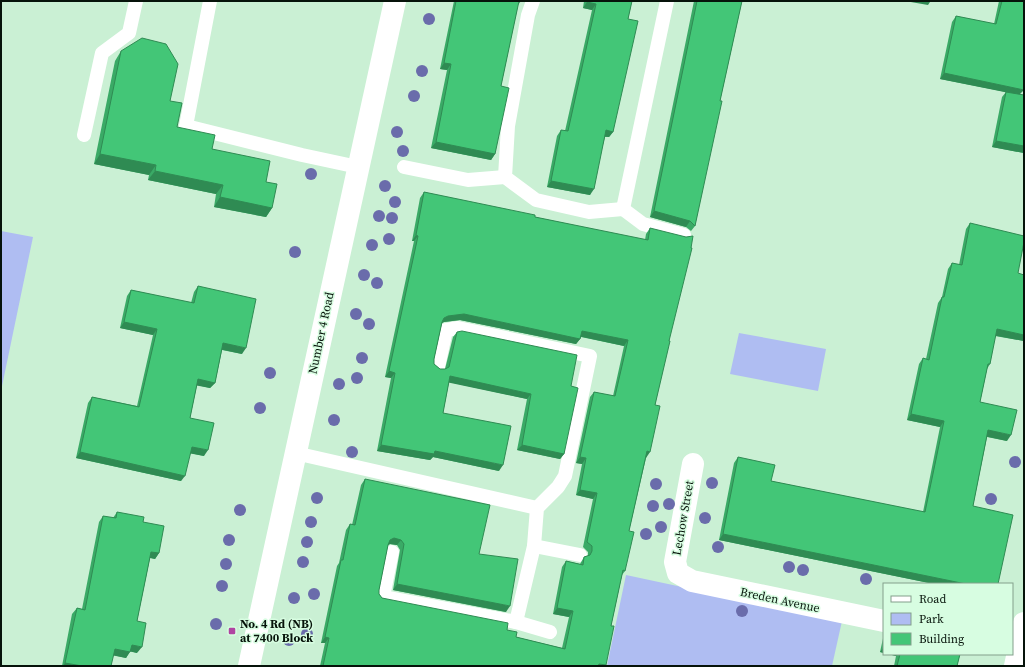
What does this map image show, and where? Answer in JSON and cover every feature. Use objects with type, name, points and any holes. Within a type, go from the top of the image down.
[{"type":"main road","name":"Number 4 Road","points":[[249,666],[395,1]]},
{"type":"main road","name":"Lechow Street","points":[[678,573],[675,562],[693,464]]},
{"type":"main road","name":"Breden Avenue","points":[[678,573],[692,581],[883,621]]},
{"type":"main road","points":[[1017,654],[1024,623]]},
{"type":"lane","points":[[84,135],[102,53],[129,32],[136,1]]},
{"type":"lane","points":[[210,1],[186,126],[358,167]]},
{"type":"lane","points":[[505,177],[508,126],[528,15],[533,1]]},
{"type":"lane","points":[[623,209],[667,1]]},
{"type":"lane","points":[[404,167],[468,180],[505,177],[536,200],[589,212],[623,209],[643,224],[684,234]]},
{"type":"lane","points":[[438,367],[446,330],[458,328],[590,356],[565,476],[558,487],[537,508],[534,546],[516,622]]},
{"type":"lane","points":[[295,454],[537,508]]},
{"type":"lane","points":[[534,546],[580,555]]},
{"type":"lane","points":[[392,552],[383,597],[516,622],[550,632]]},
{"type":"green space","points":[[1,231],[33,237],[1,391]]},
{"type":"green space","points":[[739,333],[826,349],[818,391],[730,374]]},
{"type":"green space","points":[[626,575],[842,621],[832,666],[607,666]]},
{"type":"building","points":[[456,1],[519,1],[501,86],[509,88],[495,154],[436,142],[451,64],[444,63]]},
{"type":"building","points":[[587,1],[632,1],[628,19],[638,21],[613,132],[606,130],[594,189],[551,181],[561,130],[568,131],[596,4]]},
{"type":"building","points":[[697,1],[742,1],[695,226],[690,221],[654,211]]},
{"type":"building","points":[[1002,1],[1024,1],[1024,90],[944,73],[956,16],[996,24]]},
{"type":"building","points":[[142,38],[166,44],[178,64],[170,101],[182,103],[177,127],[215,135],[212,149],[270,161],[266,182],[277,184],[272,208],[220,197],[223,185],[155,171],[156,165],[100,154],[121,51]]},
{"type":"building","points":[[1006,92],[1024,95],[1024,146],[996,141]]},
{"type":"building","points":[[424,192],[648,240],[650,228],[686,237],[693,236],[692,248],[655,405],[660,406],[650,452],[647,451],[629,531],[634,532],[625,571],[623,570],[611,626],[614,626],[606,665],[323,666],[329,638],[325,637],[341,560],[343,560],[350,524],[355,525],[365,479],[490,505],[479,554],[518,559],[510,606],[397,584],[404,544],[401,540],[394,538],[390,540],[388,545],[379,590],[379,594],[382,598],[508,623],[507,630],[517,632],[516,637],[565,649],[573,611],[557,608],[566,561],[583,565],[584,557],[590,555],[592,551],[592,546],[587,542],[597,493],[580,490],[586,458],[580,457],[594,392],[615,396],[628,340],[582,331],[580,339],[464,314],[448,316],[444,318],[442,322],[434,359],[434,364],[440,369],[449,367],[457,332],[462,331],[577,355],[571,386],[578,388],[564,454],[522,445],[531,394],[450,376],[443,413],[511,426],[503,465],[435,451],[434,454],[381,445],[395,373],[389,371],[418,236],[416,235]]},
{"type":"building","points":[[970,223],[1024,236],[1018,273],[1024,275],[1024,335],[997,329],[980,402],[1017,410],[1011,435],[988,430],[973,506],[1013,515],[998,583],[961,583],[723,534],[738,457],[775,465],[771,481],[925,512],[944,421],[911,414],[923,358],[929,360],[942,297],[944,297],[952,263],[962,265]]},
{"type":"building","points":[[198,286],[256,299],[246,348],[223,343],[215,383],[198,379],[190,418],[214,423],[208,450],[192,447],[185,476],[80,452],[92,397],[139,407],[157,329],[124,322],[131,290],[194,303]]},
{"type":"building","points":[[117,512],[144,517],[143,522],[164,526],[159,553],[151,552],[137,621],[146,623],[142,647],[132,645],[130,652],[115,649],[111,666],[82,666],[65,663],[77,608],[85,610],[103,516],[116,518]]},
{"type":"building","points":[[900,655],[960,655],[957,666],[897,666]]},
{"type":"place","name":"No. 4 Rd (NB) at 7400 Block","points":[[232,631]]}]
